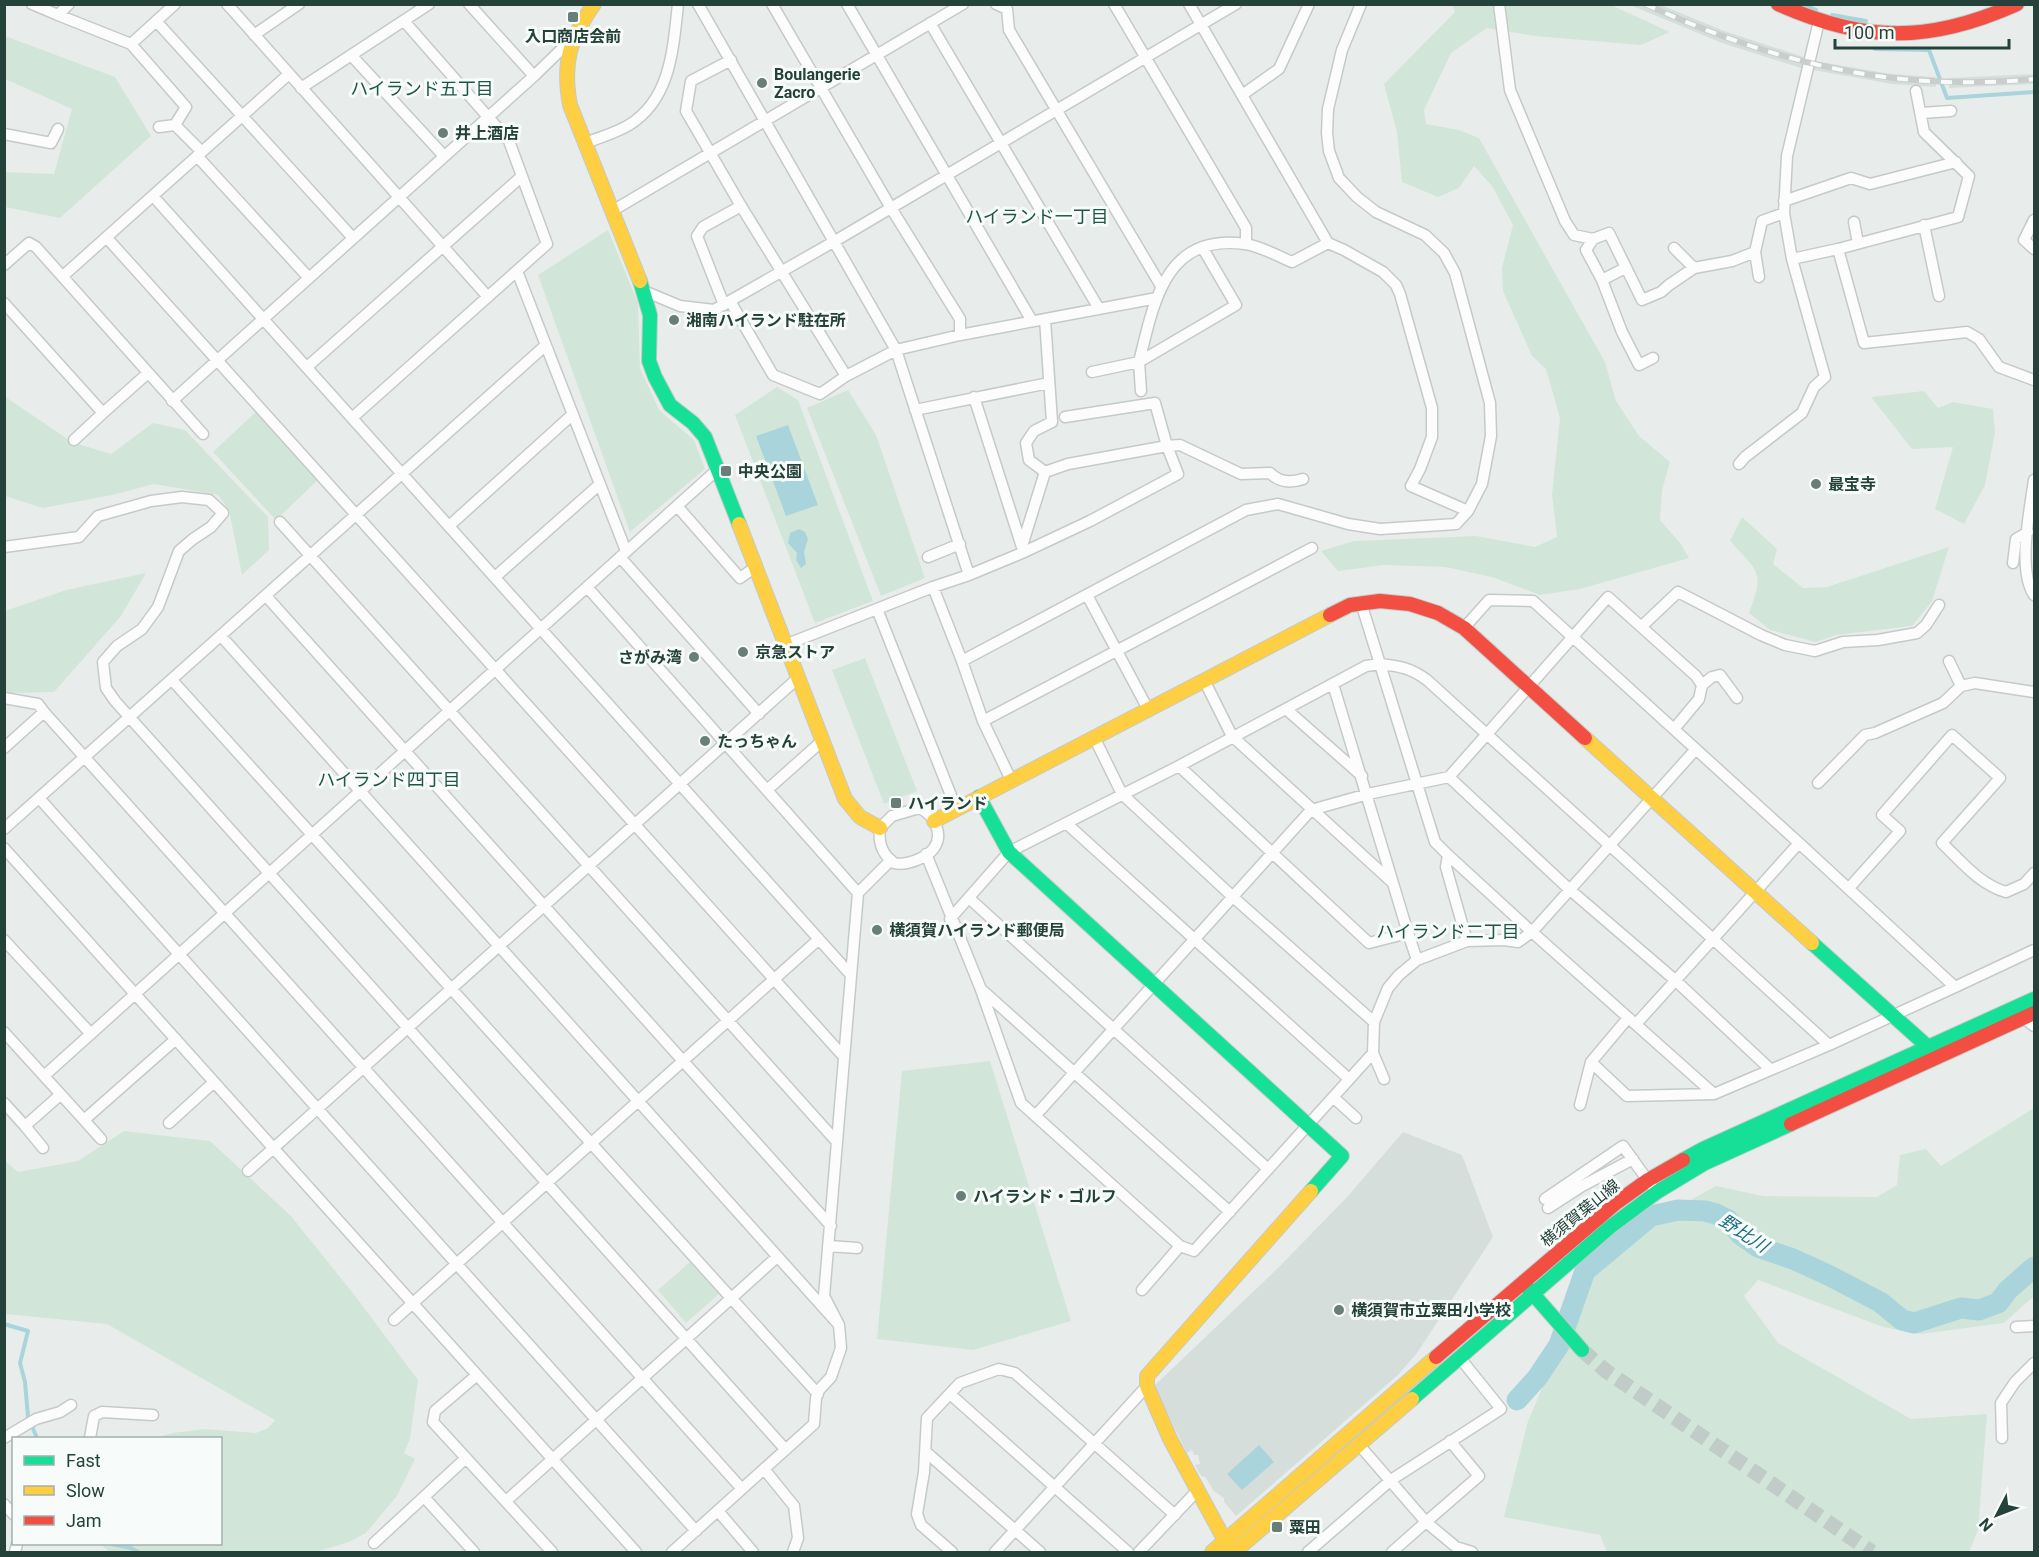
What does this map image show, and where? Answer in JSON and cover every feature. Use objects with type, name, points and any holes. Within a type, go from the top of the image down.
[{"type":"main road","points":[[594,4],[573,39],[566,69],[566,86],[570,105],[644,291],[650,315],[649,361],[670,405],[702,431],[841,791],[850,807],[860,817],[880,828]]},
{"type":"main road","points":[[1778,4],[1842,28],[1888,32],[1926,32],[1956,27],[2017,4]]},
{"type":"main road","points":[[934,821],[1350,605],[1383,600],[1415,604],[1441,613],[1464,628],[1894,1016],[1930,1052]]},
{"type":"main road","points":[[979,797],[1009,852],[1342,1156],[1146,1376],[1147,1386],[1170,1439],[1224,1540],[1233,1552]]},
{"type":"main road","name":"横須賀葉山線","points":[[1212,1552],[1522,1283],[1616,1203],[1648,1180],[1702,1149],[1930,1052],[2026,1017],[2034,999]]},
{"type":"main road","name":"横須賀葉山線","points":[[1233,1552],[1360,1446],[1610,1227],[1657,1192],[1705,1163],[1930,1052]]},
{"type":"main road","points":[[1522,1283],[1578,1346]]},
{"type":"street","points":[[32,4],[131,44],[186,107],[175,125]]},
{"type":"street","points":[[58,15],[69,4]]},
{"type":"street","points":[[131,44],[175,4]]},
{"type":"street","points":[[227,4],[488,297]]},
{"type":"street","points":[[254,35],[299,4]]},
{"type":"street","points":[[301,88],[429,4]]},
{"type":"street","points":[[470,4],[534,76]]},
{"type":"street","points":[[586,143],[627,126],[652,105],[669,68],[678,4]]},
{"type":"street","points":[[698,4],[897,350],[969,575]]},
{"type":"street","points":[[772,4],[891,208],[960,319],[960,335]]},
{"type":"street","points":[[847,4],[1032,321]]},
{"type":"street","points":[[612,211],[963,4]]},
{"type":"street","points":[[996,4],[1007,9],[1009,30],[1161,286]]},
{"type":"street","points":[[1114,4],[1246,228],[1246,244]]},
{"type":"street","points":[[1189,4],[1328,243],[1383,272],[1396,285],[1423,370],[1432,408],[1432,437],[1411,486],[1468,511]]},
{"type":"street","points":[[644,291],[661,296],[680,306],[714,309],[727,303],[1236,4]]},
{"type":"street","points":[[1242,95],[1279,69],[1309,4]]},
{"type":"street","points":[[962,661],[1246,510],[1278,504],[1348,524],[1380,529],[1456,524],[1468,511],[1482,484],[1491,436],[1490,402],[1455,273],[1444,253],[1425,236],[1376,212],[1357,197],[1339,178],[1329,150],[1328,108],[1342,50],[1360,4]]},
{"type":"street","points":[[1498,4],[1510,90],[1565,221],[1574,235],[1593,239],[1609,233],[1642,300],[1661,292],[1694,268],[1732,261],[1755,252]]},
{"type":"street","points":[[156,21],[353,238]]},
{"type":"street","points":[[352,418],[547,244],[509,141],[404,21]]},
{"type":"street","points":[[1739,464],[1802,413],[1814,387],[1825,377],[1792,259],[1784,213],[1787,156],[1819,21]]},
{"type":"street","points":[[930,23],[1098,308]]},
{"type":"street","points":[[172,400],[573,39]]},
{"type":"street","points":[[351,56],[444,156]]},
{"type":"street","points":[[731,60],[691,81],[686,111],[741,206],[846,376]]},
{"type":"street","points":[[63,276],[289,74]]},
{"type":"street","points":[[1792,259],[1958,217],[1969,176],[1924,132],[1916,91]]},
{"type":"street","points":[[1921,113],[1951,111]]},
{"type":"street","points":[[159,127],[175,125]]},
{"type":"street","points":[[175,125],[309,278]]},
{"type":"street","points":[[4,134],[51,143],[58,129]]},
{"type":"street","points":[[1784,201],[1851,178],[1870,184],[1956,162]]},
{"type":"street","points":[[307,368],[521,177]]},
{"type":"street","points":[[153,196],[851,975]]},
{"type":"street","points":[[741,206],[703,227],[697,237],[727,303],[773,375],[820,394],[846,376],[897,350],[960,335],[1157,298]]},
{"type":"street","points":[[1759,277],[1755,252],[1762,221],[1784,213]]},
{"type":"street","points":[[2034,220],[2024,240],[2034,249]]},
{"type":"street","points":[[1854,222],[1858,243]]},
{"type":"street","points":[[1924,225],[1939,296]]},
{"type":"street","points":[[107,238],[844,1058]]},
{"type":"street","points":[[1593,239],[1587,250],[1602,280],[1622,332],[1639,365],[1653,358]]},
{"type":"street","points":[[4,265],[29,243],[36,247],[203,434]]},
{"type":"street","points":[[1141,391],[1139,362],[1161,286],[1176,262],[1210,243],[1246,244],[1292,262],[1328,243]]},
{"type":"street","points":[[1092,372],[1139,362],[1236,305],[1202,247]]},
{"type":"street","points":[[1674,248],[1694,268]]},
{"type":"street","points":[[1838,249],[1864,343],[1967,332],[1979,339],[1999,367],[2034,380]]},
{"type":"street","points":[[1602,280],[1625,268]]},
{"type":"street","points":[[517,271],[600,484],[623,554],[759,714]]},
{"type":"street","points":[[4,303],[103,413]]},
{"type":"street","points":[[1045,319],[1052,422],[1035,431],[1026,443],[1029,460],[1045,472]]},
{"type":"street","points":[[4,829],[546,345]]},
{"type":"street","points":[[74,440],[148,373]]},
{"type":"street","points":[[915,410],[1049,382]]},
{"type":"street","points":[[974,397],[1022,550]]},
{"type":"street","points":[[785,645],[969,575],[1090,521],[1178,474],[1167,446],[1155,403],[1065,417]]},
{"type":"street","points":[[449,526],[573,414]]},
{"type":"street","points":[[1045,472],[1068,464],[1180,445],[1241,474],[1270,473],[1275,478],[1293,483],[1303,479]]},
{"type":"street","points":[[44,1076],[718,469]]},
{"type":"street","points":[[1022,550],[1045,472]]},
{"type":"street","points":[[2034,480],[2026,563],[2029,587],[2034,595]]},
{"type":"street","points":[[495,577],[600,484]]},
{"type":"street","points":[[4,547],[79,537],[98,516],[151,501],[182,497],[209,500],[223,513],[211,527],[193,538],[179,551],[158,607],[142,629],[117,646],[103,662],[106,688],[785,1449]]},
{"type":"street","points":[[677,506],[740,578],[750,571]]},
{"type":"street","points":[[280,522],[837,1142]]},
{"type":"street","points":[[2013,563],[2016,539],[2028,532]]},
{"type":"street","points":[[928,557],[960,544]]},
{"type":"street","points":[[983,721],[1312,548]]},
{"type":"street","points":[[586,587],[858,893]]},
{"type":"street","points":[[933,587],[983,721],[1012,782]]},
{"type":"street","points":[[1642,626],[1678,592],[1761,636],[1785,645],[1815,651],[1843,642],[1878,640],[1917,633],[1926,625],[1939,605]]},
{"type":"street","points":[[1087,595],[1149,711]]},
{"type":"street","points":[[266,596],[831,1226]]},
{"type":"street","points":[[1036,1115],[1311,810],[1449,777],[1608,597],[1696,676],[1702,685]]},
{"type":"street","points":[[1464,628],[1489,600],[1533,601],[1955,987]]},
{"type":"street","points":[[1361,603],[1435,842],[1714,1094]]},
{"type":"street","points":[[877,609],[956,808]]},
{"type":"street","points":[[220,636],[839,1325]]},
{"type":"street","points":[[1949,661],[1961,686]]},
{"type":"street","points":[[950,919],[1009,852],[1179,766],[1366,666],[1380,664],[1401,666],[1415,671],[1427,680],[1487,733],[1829,1045]]},
{"type":"street","points":[[1674,729],[1699,699],[1702,685],[1712,678],[1720,675],[1737,698]]},
{"type":"street","points":[[248,1171],[798,678]]},
{"type":"street","points":[[172,680],[818,1394]]},
{"type":"street","points":[[1205,682],[1232,736],[1393,883]]},
{"type":"street","points":[[1333,684],[1417,960]]},
{"type":"street","points":[[1818,783],[1865,735],[1875,733],[1942,703],[1961,686],[1975,684],[2034,692]]},
{"type":"street","points":[[4,698],[38,704],[742,1489]]},
{"type":"street","points":[[1286,709],[1362,776]]},
{"type":"street","points":[[4,748],[44,712]]},
{"type":"street","points":[[1849,888],[1900,831],[1882,815],[1952,735],[2000,778],[1942,843],[1992,888],[2006,892],[2024,884],[2034,873]]},
{"type":"street","points":[[1095,739],[1122,794],[1233,897],[1374,1022]]},
{"type":"street","points":[[767,790],[822,741]]},
{"type":"street","points":[[1384,1079],[1373,1053],[1374,1022],[1388,988],[1399,975],[1417,960],[1467,941],[1518,942],[1532,932],[1696,749]]},
{"type":"street","points":[[1179,766],[1369,943],[1408,933]]},
{"type":"street","points":[[1449,777],[1569,890],[1675,980],[1770,1069]]},
{"type":"street","points":[[39,798],[696,1531]]},
{"type":"street","points":[[915,808],[923,810],[934,821],[938,833],[933,850],[903,864],[894,863],[882,850],[879,838],[880,828],[892,816],[915,808]]},
{"type":"street","points":[[1067,824],[1349,1079]]},
{"type":"street","points":[[1580,1105],[1591,1062],[1675,980],[1799,843]]},
{"type":"street","points":[[4,848],[636,1552]]},
{"type":"street","points":[[926,855],[950,919],[980,987],[1021,1103],[1180,1246],[1194,1251],[1373,1053]]},
{"type":"street","points":[[1448,855],[1446,867],[1467,941]]},
{"type":"street","points":[[672,1552],[814,1424],[818,1394],[831,1377],[841,1348],[839,1325],[824,1296],[858,893],[891,860]]},
{"type":"street","points":[[970,899],[1268,1169]]},
{"type":"street","points":[[4,939],[91,1034]]},
{"type":"street","points":[[394,1320],[819,939]]},
{"type":"street","points":[[1591,1062],[1627,1096],[1714,1094],[1894,1016],[2034,950]]},
{"type":"street","points":[[980,987],[1230,1212]]},
{"type":"street","points":[[4,1032],[101,1139]]},
{"type":"street","points":[[84,1120],[176,1039]]},
{"type":"street","points":[[169,1123],[214,1082]]},
{"type":"street","points":[[25,1126],[60,1095]]},
{"type":"street","points":[[1333,1097],[1356,1118]]},
{"type":"street","points":[[4,1103],[43,1148]]},
{"type":"street","points":[[1633,1159],[1546,1204],[1623,1146],[1633,1159],[1657,1192]]},
{"type":"street","points":[[829,1246],[857,1248]]},
{"type":"street","points":[[1142,1290],[1180,1246]]},
{"type":"street","points":[[506,1501],[777,1257]]},
{"type":"street","points":[[2016,1327],[2034,1326]]},
{"type":"street","points":[[1308,1552],[1390,1480],[1501,1408],[1460,1359]]},
{"type":"street","points":[[2002,1438],[2001,1403],[2015,1382],[2034,1363]]},
{"type":"street","points":[[952,1552],[921,1526],[917,1514],[926,1452],[927,1418],[960,1383],[999,1369],[1015,1372],[1175,1515]]},
{"type":"street","points":[[477,1375],[435,1411],[433,1422],[552,1552]]},
{"type":"street","points":[[995,1552],[1147,1386]]},
{"type":"street","points":[[950,1394],[1128,1552]]},
{"type":"street","points":[[4,1438],[36,1419],[60,1412],[71,1405]]},
{"type":"street","points":[[90,1437],[94,1416],[102,1412],[153,1415]]},
{"type":"street","points":[[1392,1552],[1479,1476],[1450,1441]]},
{"type":"street","points":[[1360,1446],[1426,1522],[1456,1547],[1472,1552]]},
{"type":"street","points":[[926,1452],[1040,1552]]},
{"type":"street","points":[[374,1543],[466,1458]]},
{"type":"street","points":[[764,1469],[794,1506],[798,1538],[793,1552]]},
{"type":"street","points":[[1139,1552],[1197,1491]]},
{"type":"street","points":[[424,1497],[474,1552]]},
{"type":"street","points":[[718,1511],[753,1552]]},
{"type":"shaded area","points":[[1630,5],[1661,5],[1724,31],[1807,58],[1804,69],[1722,43]]},
{"type":"shaded area","points":[[1815,61],[1891,74],[1935,77],[1936,87],[1892,84],[1813,70]]},
{"type":"shaded area","points":[[2034,74],[2034,84],[1949,88],[1949,78]]},
{"type":"shaded area","name":"横須賀市立粟田小学校","points":[[1403,1132],[1462,1155],[1493,1237],[1417,1353],[1399,1374],[1236,1516],[1224,1502],[1224,1498],[1214,1491],[1205,1477],[1201,1476],[1195,1465],[1200,1464],[1198,1455],[1194,1455],[1192,1450],[1187,1453],[1154,1386],[1278,1268],[1348,1196]]},
{"type":"green space","points":[[1452,5],[1611,5],[1670,32],[1641,45],[1535,36],[1487,28],[1451,53],[1424,110],[1426,124],[1459,130],[1479,138],[1605,362],[1616,401],[1639,436],[1670,462],[1662,490],[1660,520],[1681,544],[1689,558],[1580,589],[1540,595],[1492,577],[1445,567],[1384,565],[1338,571],[1321,551],[1354,541],[1476,536],[1535,547],[1557,537],[1552,495],[1560,418],[1546,369],[1532,356],[1503,291],[1502,268],[1513,225],[1492,186],[1474,166],[1459,188],[1438,197],[1402,182],[1397,132],[1384,84],[1455,12]]},
{"type":"green space","points":[[5,36],[115,77],[151,136],[60,218],[5,207],[5,172],[54,174],[72,109],[5,79]]},
{"type":"green space","points":[[608,230],[638,303],[640,368],[659,410],[694,440],[705,469],[630,532],[538,275]]},
{"type":"green space","points":[[777,387],[798,400],[873,601],[815,623],[735,415]]},
{"type":"green space","points":[[848,390],[876,435],[925,578],[881,596],[807,408]]},
{"type":"green space","points":[[1924,391],[1938,408],[1953,402],[1993,409],[1995,433],[1985,485],[1964,524],[1935,509],[1953,447],[1912,449],[1871,397]]},
{"type":"green space","points":[[4,396],[72,442],[111,454],[153,423],[185,430],[268,517],[269,550],[242,575],[229,510],[218,495],[154,484],[112,495],[43,508],[5,496]]},
{"type":"green space","points":[[258,410],[319,479],[276,520],[213,452]]},
{"type":"green space","points":[[1742,517],[1777,549],[1773,564],[1803,588],[1827,587],[1949,547],[1932,601],[1912,626],[1836,635],[1816,642],[1770,630],[1749,613],[1757,588],[1756,573],[1753,566],[1730,541]]},
{"type":"green space","points":[[146,573],[121,616],[54,692],[5,693],[5,611],[66,590]]},
{"type":"green space","points":[[865,658],[917,791],[884,804],[832,670]]},
{"type":"green space","name":"ハイランド・ゴルフ","points":[[990,1061],[1071,1321],[973,1350],[877,1339],[902,1071]]},
{"type":"green space","points":[[2034,1108],[2034,1296],[2004,1323],[1921,1334],[1883,1327],[1758,1280],[1744,1296],[1778,1343],[1911,1419],[1987,1414],[1978,1530],[1969,1552],[1607,1552],[1600,1535],[1504,1517],[1528,1421],[1602,1249],[1716,1186],[1763,1196],[1877,1197],[1897,1185],[1900,1155],[1926,1149],[1941,1166]]},
{"type":"green space","points":[[124,1131],[210,1141],[291,1216],[356,1297],[418,1380],[410,1439],[404,1453],[415,1459],[397,1496],[366,1533],[349,1542],[315,1552],[110,1552],[101,1545],[222,1545],[222,1437],[159,1437],[204,1429],[256,1433],[268,1428],[275,1420],[107,1324],[5,1314],[4,1160],[18,1172],[78,1161]]},
{"type":"green space","points":[[690,1262],[719,1294],[686,1323],[658,1290]]},
{"type":"water","points":[[788,425],[818,505],[786,516],[756,436]]},
{"type":"water","points":[[799,529],[805,532],[808,539],[804,552],[806,564],[801,568],[796,560],[797,553],[788,543],[790,533]]},
{"type":"water","points":[[1259,1445],[1274,1462],[1242,1490],[1227,1474]]},
{"type":"waterway","points":[[1803,4],[1816,10]]},
{"type":"waterway","points":[[1832,15],[1866,21]]},
{"type":"waterway","points":[[1875,49],[1929,50],[1947,98],[2034,92]]},
{"type":"waterway","name":"野比川","points":[[1517,1400],[1537,1378],[1559,1345],[1585,1271],[1651,1216],[1678,1210],[1705,1211],[1716,1214],[1728,1220],[1741,1235],[1758,1247],[1793,1259],[1828,1275],[1880,1302],[1902,1320],[1914,1323],[1961,1308],[1979,1310],[1998,1303],[2008,1290],[2034,1267]]},
{"type":"waterway","points":[[4,1324],[28,1331],[20,1363],[25,1382],[28,1417],[37,1437]]},
{"type":"waterway","points":[[117,1545],[138,1552]]},
{"type":"tunnel","points":[[1582,1350],[1606,1371],[1872,1552]]},
{"type":"railway","points":[[1645,4],[1740,42],[1787,57],[1835,68],[1883,77],[1932,81],[1982,82],[2034,79]]},
{"type":"traffic: fast","points":[[640,281],[650,315],[649,361],[655,377],[670,405],[693,423],[705,437],[739,524]]},
{"type":"traffic: fast","points":[[979,797],[1009,852],[1342,1156],[1311,1191]]},
{"type":"traffic: fast","points":[[1812,943],[1927,1046],[1932,1056]]},
{"type":"traffic: fast","points":[[1683,1160],[2034,999]]},
{"type":"traffic: fast","points":[[1412,1399],[1610,1227],[1657,1192],[1705,1163],[1791,1124]]},
{"type":"traffic: fast","points":[[1527,1287],[1582,1350]]},
{"type":"traffic: slow","points":[[594,4],[579,28],[570,52],[567,76],[570,105],[640,281]]},
{"type":"traffic: slow","points":[[739,524],[845,799],[860,817],[880,828]]},
{"type":"traffic: slow","points":[[934,821],[1330,615]]},
{"type":"traffic: slow","points":[[1585,738],[1812,943]]},
{"type":"traffic: slow","points":[[1230,1550],[1170,1439],[1147,1386],[1147,1376],[1311,1191]]},
{"type":"traffic: slow","points":[[1212,1552],[1436,1357]]},
{"type":"traffic: slow","points":[[1234,1552],[1412,1399]]},
{"type":"traffic: jam","points":[[1778,4],[1840,26],[1897,33],[1955,26],[2017,4]]},
{"type":"traffic: jam","points":[[1330,615],[1350,605],[1380,601],[1410,604],[1438,613],[1464,628],[1585,738]]},
{"type":"traffic: jam","points":[[1791,1124],[2034,1013]]},
{"type":"traffic: jam","points":[[1436,1357],[1616,1203],[1648,1180],[1683,1160]]},
{"type":"place","name":"入口商店会前","points":[[573,17]]},
{"type":"place","name":"Boulangerie Zacro","points":[[762,83]]},
{"type":"place","name":"井上酒店","points":[[443,133]]},
{"type":"place","name":"湘南ハイランド駐在所","points":[[674,320]]},
{"type":"place","name":"中央公園","points":[[726,471]]},
{"type":"place","name":"最宝寺","points":[[1816,484]]},
{"type":"place","name":"京急ストア","points":[[743,652]]},
{"type":"place","name":"さがみ湾","points":[[694,657]]},
{"type":"place","name":"たっちゃん","points":[[705,741]]},
{"type":"place","name":"ハイランド","points":[[896,803]]},
{"type":"place","name":"横須賀ハイランド郵便局","points":[[877,930]]},
{"type":"place","name":"ハイランド・ゴルフ","points":[[961,1196]]},
{"type":"place","name":"横須賀市立粟田小学校","points":[[1339,1310]]},
{"type":"place","name":"粟田","points":[[1277,1527]]},
{"type":"district","name":"ハイランド五丁目","points":[[422,88]]},
{"type":"district","name":"ハイランド一丁目","points":[[1037,216]]},
{"type":"district","name":"ハイランド四丁目","points":[[389,779]]},
{"type":"district","name":"ハイランド二丁目","points":[[1448,931]]}]
